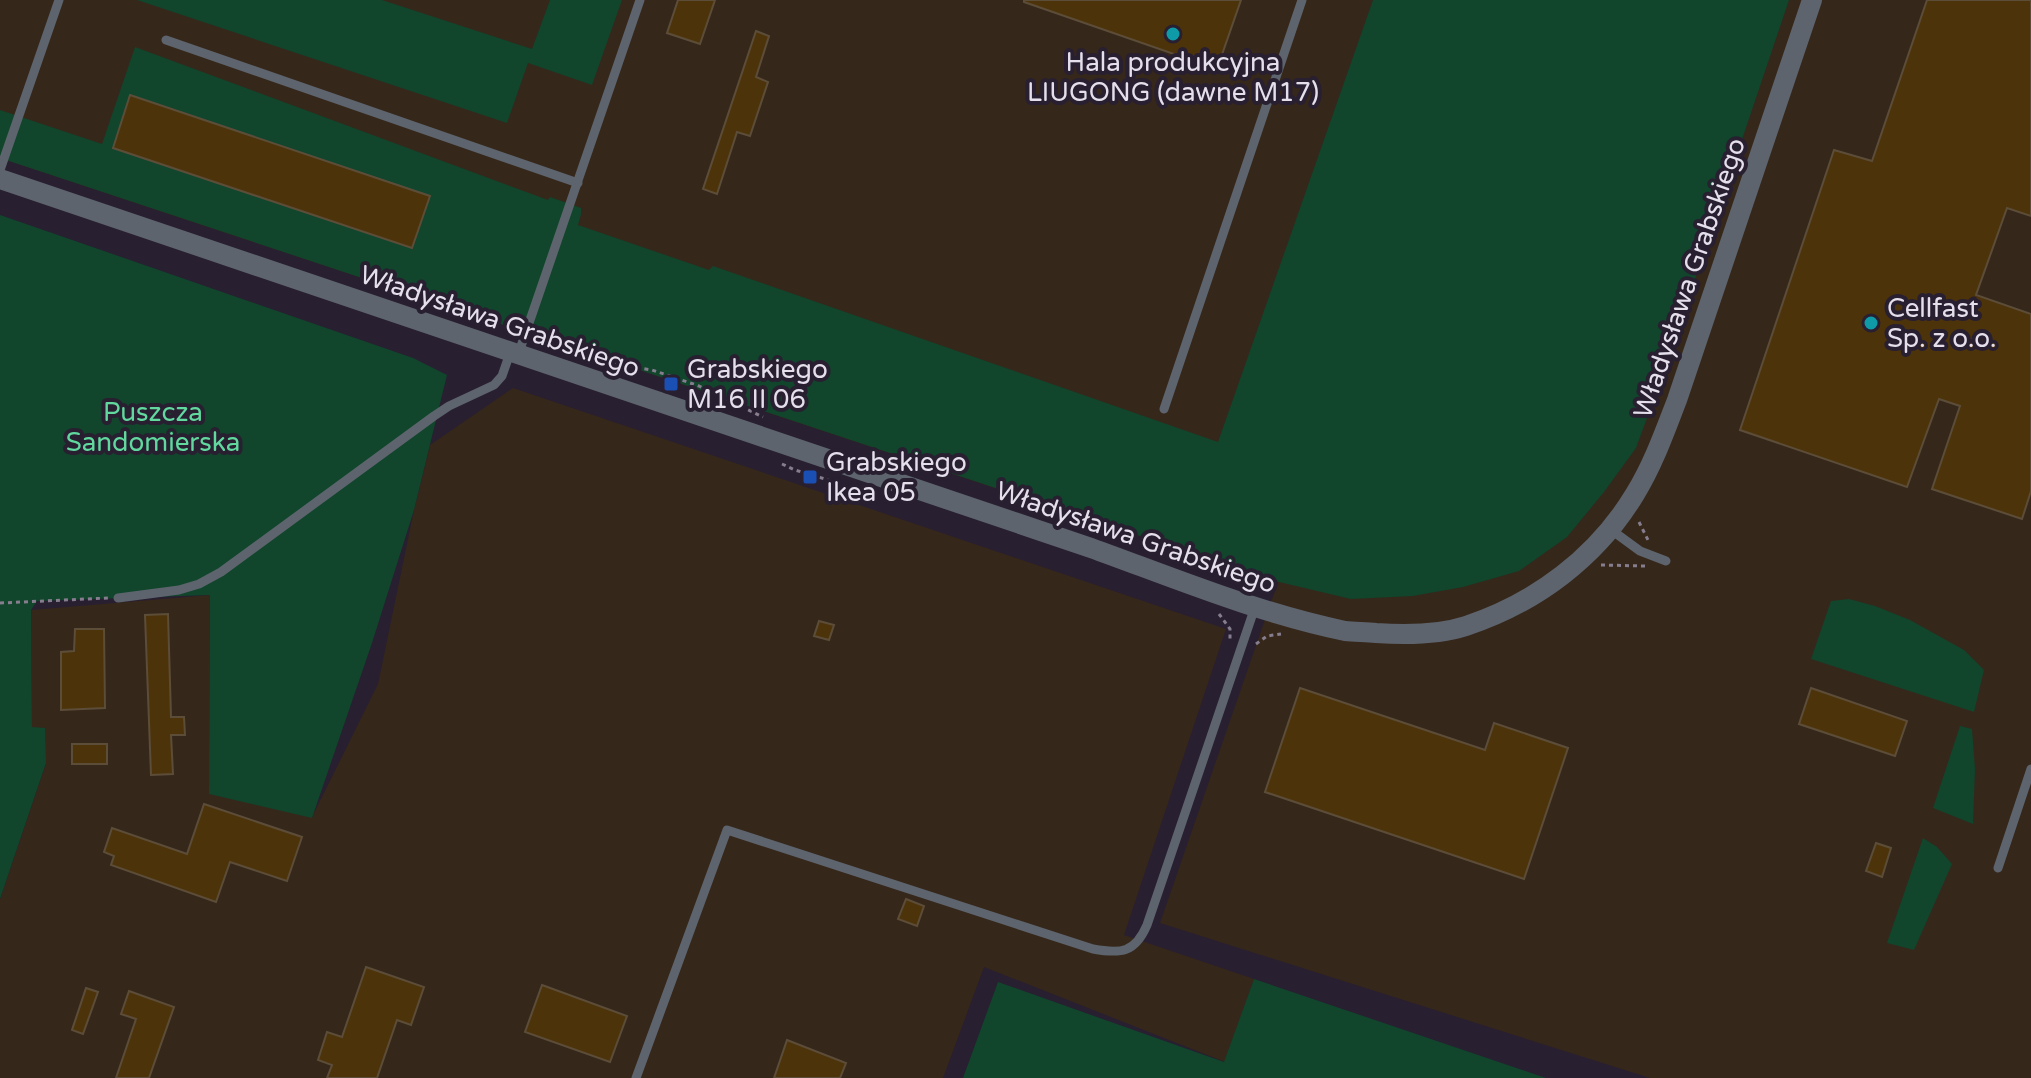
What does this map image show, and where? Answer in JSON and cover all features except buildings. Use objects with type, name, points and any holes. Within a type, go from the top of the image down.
[{"type":"street","name":"Władysława Grabskiego","points":[[0,179],[1076,543],[1255,607],[1348,631],[1408,635],[1464,627],[1533,596],[1578,562],[1610,529],[1636,493],[1677,400],[1812,0]]},
{"type":"lane","points":[[0,170],[59,0]]},
{"type":"lane","points":[[118,598],[179,590],[221,572],[434,416],[494,385],[502,376],[514,353],[578,183],[640,0]]},
{"type":"lane","points":[[1164,409],[1302,0]]},
{"type":"lane","points":[[166,40],[578,183]]},
{"type":"lane","points":[[1610,529],[1630,545],[1662,560]]},
{"type":"lane","points":[[636,1078],[727,830],[1093,949],[1121,952],[1133,946],[1147,925],[1255,607]]},
{"type":"lane","points":[[1998,868],[2031,769]]},
{"type":"path","points":[[589,360],[652,370],[699,386],[765,418]]},
{"type":"path","points":[[1594,566],[1647,566],[1653,569],[1662,560]]},
{"type":"path","points":[[0,603],[118,598]]},
{"type":"shaded area","points":[[0,0],[2031,0],[2031,1078],[1650,1078],[1160,923],[1278,582],[0,158]]},
{"type":"shaded area","points":[[513,388],[1226,629],[1124,935],[1254,979],[1225,1062],[984,967],[943,1078],[0,1078],[0,899],[46,763],[32,728],[31,610],[210,595],[209,793],[312,817],[378,684],[430,445]]},
{"type":"green space","points":[[137,0],[382,0],[532,49],[550,0],[622,0],[592,85],[528,63],[507,123]]},
{"type":"green space","points":[[1373,0],[1789,0],[1636,448],[1567,537],[1519,571],[1463,587],[1413,596],[1351,599],[1279,582],[0,158],[0,110],[102,144],[135,47],[548,200],[550,197],[581,208],[578,225],[709,270],[713,266],[1218,442]]},
{"type":"green space","name":"Puszcza Sandomierska","points":[[0,215],[413,358],[447,375],[414,510],[312,818],[209,794],[210,595],[37,601],[31,610],[32,727],[45,728],[46,763],[0,899]]},
{"type":"green space","points":[[1849,599],[1910,620],[1964,650],[1984,670],[1974,712],[1811,659],[1831,601]]},
{"type":"green space","points":[[1960,726],[1972,729],[1975,769],[1973,824],[1933,808]]},
{"type":"green space","points":[[1923,838],[1937,847],[1952,864],[1914,950],[1887,943]]},
{"type":"green space","points":[[1254,979],[1546,1078],[963,1078],[998,982],[1224,1062]]},
{"type":"place","name":"Hala produkcyjna LIUGONG (dawne M17)","points":[[1173,34]]},
{"type":"place","name":"Cellfast Sp. z o.o.","points":[[1871,323]]},
{"type":"place","name":"Grabskiego M16 II 06","points":[[671,384]]},
{"type":"place","name":"Grabskiego Ikea 05","points":[[810,477]]}]
